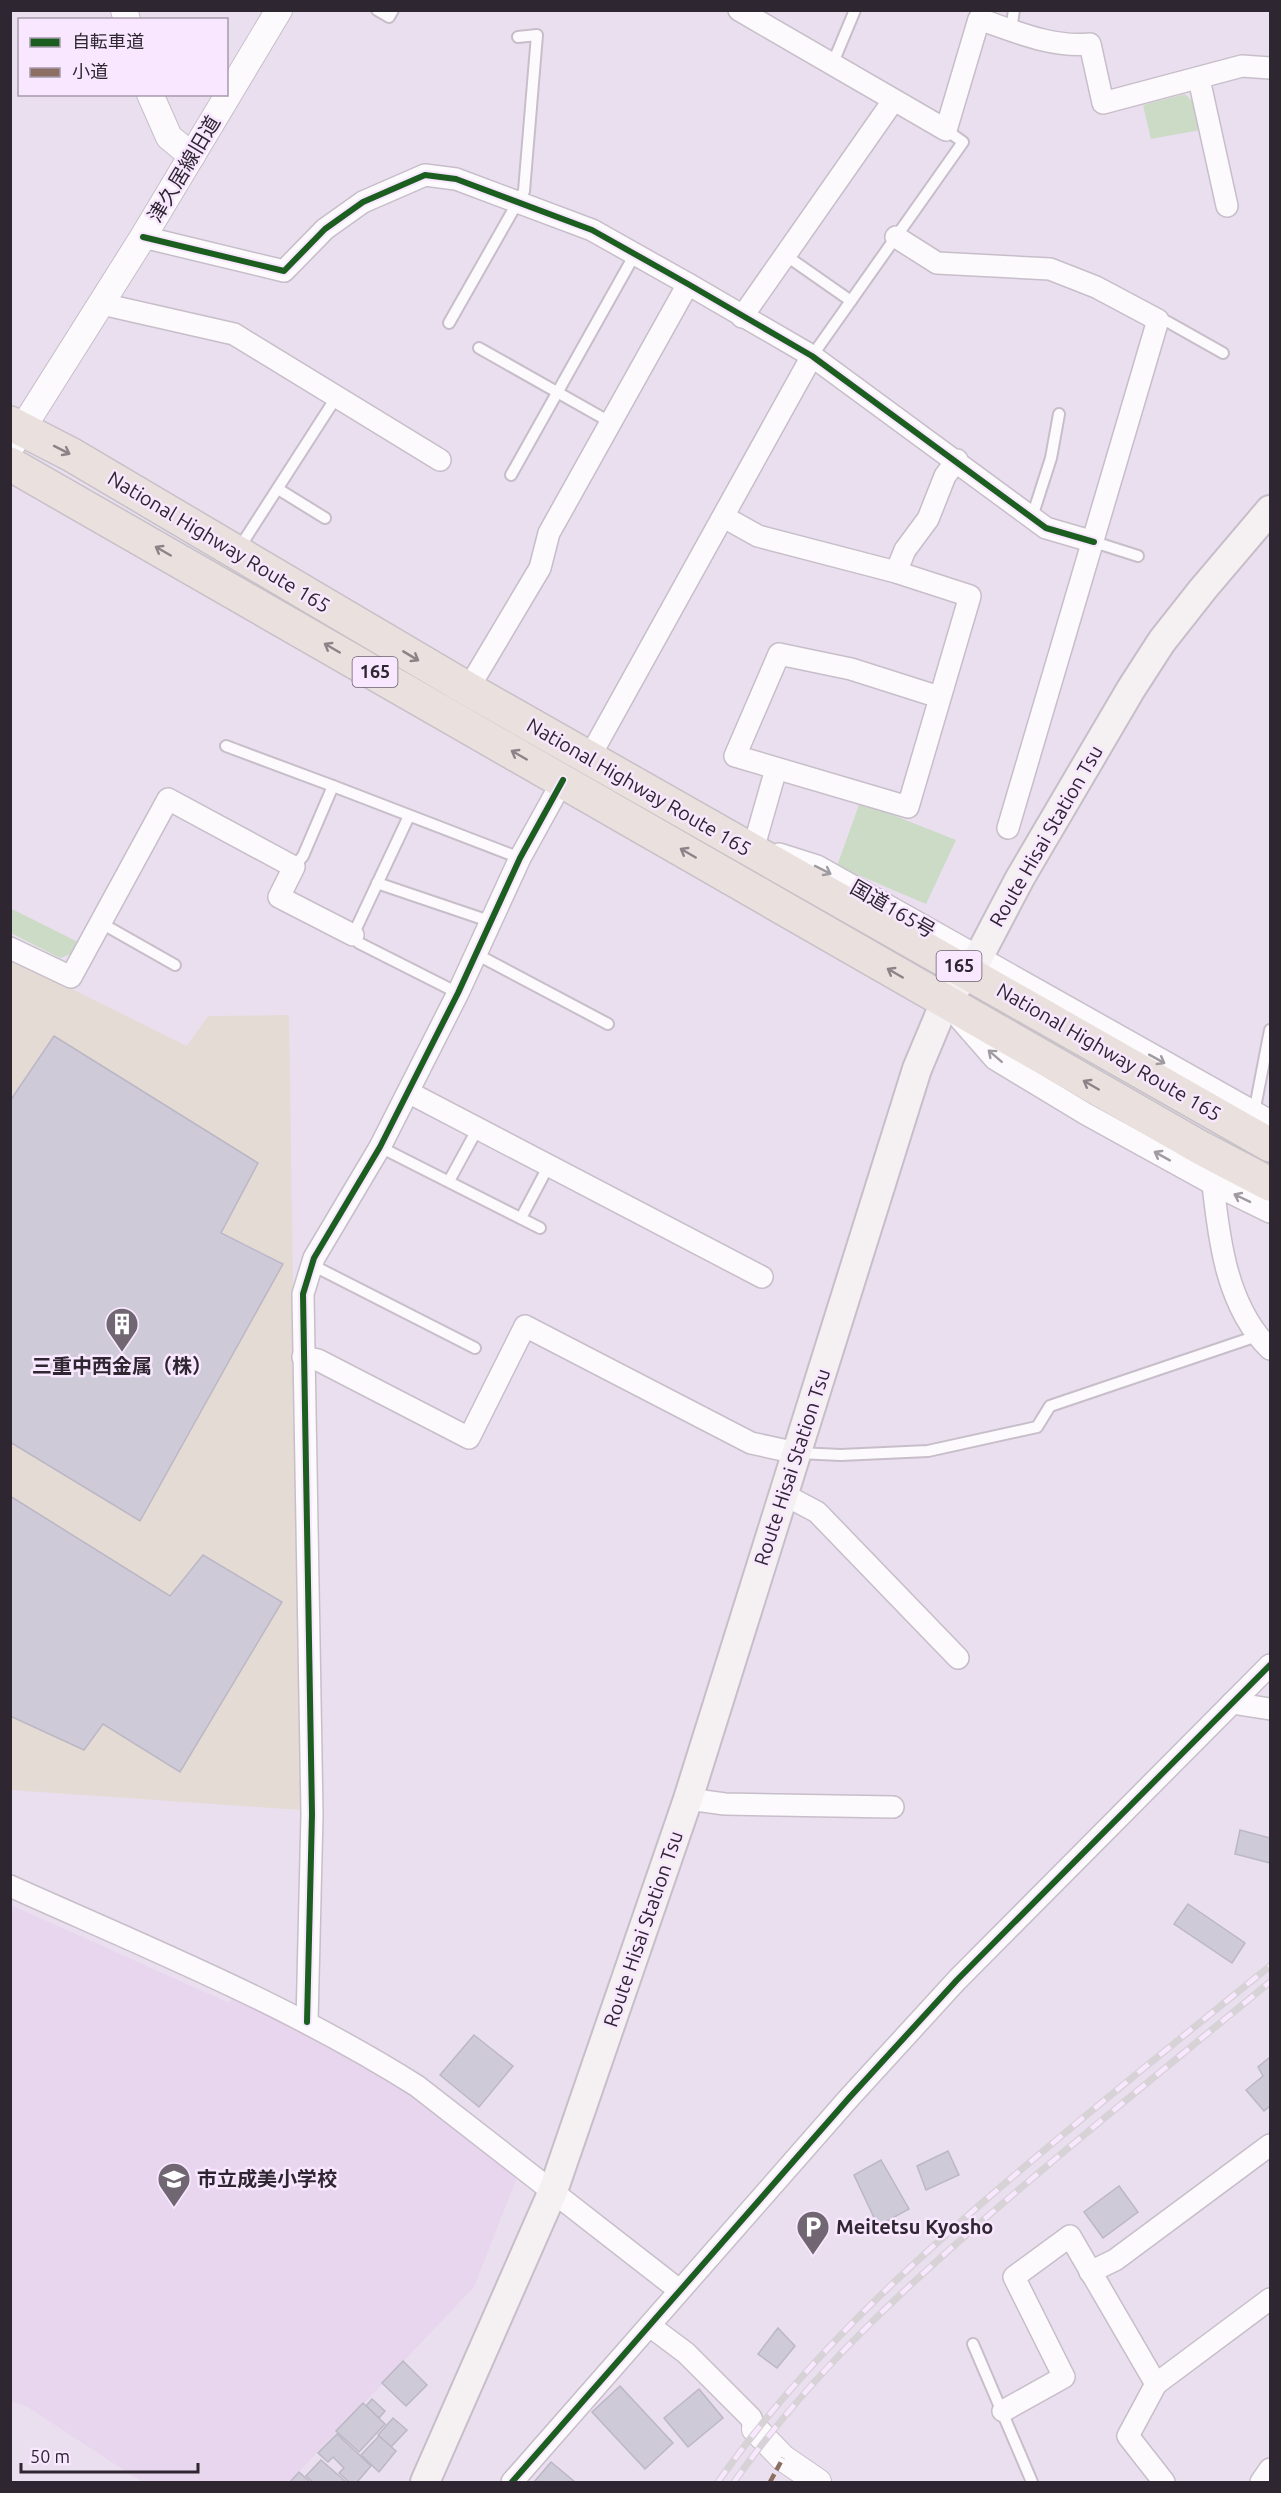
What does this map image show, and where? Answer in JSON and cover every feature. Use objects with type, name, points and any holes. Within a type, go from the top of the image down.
[{"type":"highway","name":"National Highway Route 165","points":[[15,434],[72,455],[589,758],[741,842],[972,964],[1270,1144]]},
{"type":"highway","name":"National Highway Route 165","points":[[10,464],[1200,1148],[1270,1184]]},
{"type":"main road","name":"Route Hisai Station Tsu","points":[[425,2482],[553,2191],[688,1799],[917,1069],[945,1002],[972,964],[1131,688],[1176,624],[1270,510]]},
{"type":"street","name":"津久居線旧道","points":[[228,96],[279,10]]},
{"type":"street","points":[[740,10],[892,101],[946,130],[979,19],[1012,20],[1057,44],[1071,46],[1090,44],[1103,103],[1242,66],[1270,68]]},
{"type":"street","points":[[1199,79],[1227,206]]},
{"type":"street","points":[[151,96],[169,137],[192,156]]},
{"type":"street","name":"津久居線旧道","points":[[15,434],[102,304],[228,96]]},
{"type":"street","points":[[742,317],[892,101]]},
{"type":"street","points":[[143,237],[284,271],[325,229],[363,202],[425,175],[456,179],[592,230],[688,284],[812,356],[957,460],[1046,528],[1094,542]]},
{"type":"street","points":[[896,237],[937,263],[1050,269],[1096,287],[1158,320],[1008,828]]},
{"type":"street","points":[[468,689],[540,568],[549,533],[688,284]]},
{"type":"street","points":[[102,304],[234,334],[440,460]]},
{"type":"street","points":[[589,758],[812,356]]},
{"type":"street","points":[[896,572],[905,550],[928,519],[945,476],[957,460]]},
{"type":"street","points":[[724,518],[758,536],[896,572],[970,596],[908,807],[735,756],[779,654],[851,669],[939,697]]},
{"type":"street","points":[[741,842],[776,769]]},
{"type":"street","points":[[307,2022],[312,1814],[303,1294],[312,1265],[380,1147],[458,993],[520,858],[563,780]]},
{"type":"street","points":[[10,948],[71,977],[168,799],[294,867],[279,897],[353,935]]},
{"type":"street","name":"165","points":[[972,964],[1262,1117]]},
{"type":"street","name":"165","points":[[945,1002],[995,1059],[1086,1114],[1270,1212]]},
{"type":"street","points":[[408,1092],[762,1277]]},
{"type":"street","points":[[1214,1184],[1224,1263],[1264,1343]]},
{"type":"street","points":[[303,1357],[318,1360],[469,1438],[525,1326],[751,1443],[797,1453]]},
{"type":"street","points":[[783,1494],[817,1512],[957,1658]]},
{"type":"street","points":[[512,2482],[679,2290],[957,1980],[1270,1665]]},
{"type":"street","points":[[1232,1704],[1270,1709]]},
{"type":"street","points":[[688,1799],[725,1804],[892,1807]]},
{"type":"street","points":[[10,1886],[307,2022],[417,2086],[679,2290]]},
{"type":"street","points":[[1090,2272],[1115,2260],[1270,2145]]},
{"type":"street","points":[[1003,2410],[1064,2378],[1014,2277],[1070,2236],[1156,2384]]},
{"type":"street","points":[[1164,2482],[1128,2436],[1156,2384],[1270,2299]]},
{"type":"street","points":[[650,2326],[686,2353],[751,2418],[755,2429],[783,2458],[818,2482]]},
{"type":"street","points":[[1261,2482],[1270,2469]]},
{"type":"lane","points":[[378,10],[389,17],[393,10]]},
{"type":"lane","points":[[832,65],[855,10]]},
{"type":"lane","points":[[449,323],[525,191],[537,34],[518,37]]},
{"type":"lane","points":[[812,356],[963,142],[946,130]]},
{"type":"lane","points":[[510,475],[635,254]]},
{"type":"lane","points":[[785,255],[851,301]]},
{"type":"lane","points":[[1158,320],[1168,322],[1223,354]]},
{"type":"lane","points":[[479,348],[610,422]]},
{"type":"lane","points":[[237,552],[337,396]]},
{"type":"lane","points":[[1032,518],[1051,459],[1059,414]]},
{"type":"lane","points":[[278,489],[325,518]]},
{"type":"lane","points":[[1094,542],[1138,556]]},
{"type":"lane","points":[[226,746],[520,858]]},
{"type":"lane","points":[[294,867],[303,856],[333,786]]},
{"type":"lane","points":[[408,816],[353,935],[359,943],[458,993]]},
{"type":"lane","points":[[377,883],[492,922]]},
{"type":"lane","points":[[100,923],[175,965]]},
{"type":"lane","points":[[476,954],[608,1024]]},
{"type":"lane","points":[[1262,1117],[1270,1030]]},
{"type":"lane","points":[[449,1181],[478,1128]]},
{"type":"lane","points":[[380,1147],[540,1228]]},
{"type":"lane","points":[[521,1218],[549,1165]]},
{"type":"lane","points":[[312,1265],[476,1348]]},
{"type":"lane","points":[[797,1453],[841,1455],[928,1451],[1037,1427],[1050,1406],[1264,1343]]},
{"type":"lane","points":[[973,2344],[1032,2482]]},
{"type":"shaded area","points":[[11,959],[187,1046],[208,1016],[289,1015],[301,1810],[11,1790]]},
{"type":"shaded area","points":[[11,1905],[229,2003],[232,1997],[341,2053],[414,2098],[518,2175],[474,2287],[289,2482],[142,2482],[26,2406],[11,2401]]},
{"type":"green space","points":[[1185,94],[1194,103],[1200,130],[1151,139],[1143,105]]},
{"type":"green space","points":[[860,802],[956,840],[926,904],[837,866]]},
{"type":"green space","points":[[12,909],[78,942],[71,954],[60,958],[11,933]]},
{"type":"building","name":"三重中西金属（株）","points":[[54,1036],[258,1163],[221,1233],[283,1264],[140,1521],[10,1442],[10,1101]]},
{"type":"building","points":[[10,1496],[170,1596],[203,1555],[282,1602],[180,1772],[103,1724],[84,1750],[10,1716]]},
{"type":"building","points":[[1240,1830],[1270,1838],[1270,1863],[1235,1854]]},
{"type":"building","points":[[1188,1904],[1245,1943],[1232,1963],[1174,1924]]},
{"type":"building","points":[[474,2035],[513,2066],[479,2107],[440,2075]]},
{"type":"building","points":[[1270,2057],[1270,2106],[1264,2111],[1246,2090],[1263,2076],[1258,2067]]},
{"type":"building","points":[[948,2151],[959,2175],[926,2190],[917,2166]]},
{"type":"building","points":[[881,2160],[909,2209],[878,2226],[854,2175]]},
{"type":"building","points":[[1119,2186],[1138,2212],[1103,2238],[1084,2212]]},
{"type":"building","points":[[778,2328],[795,2346],[777,2368],[758,2354]]},
{"type":"building","points":[[403,2361],[427,2385],[406,2406],[382,2383]]},
{"type":"building","points":[[620,2386],[673,2443],[645,2469],[592,2412]]},
{"type":"building","points":[[699,2389],[723,2418],[688,2447],[664,2418]]},
{"type":"building","points":[[372,2399],[385,2411],[379,2418],[366,2406]]},
{"type":"building","points":[[363,2403],[385,2424],[359,2452],[336,2431]]},
{"type":"building","points":[[393,2418],[407,2430],[391,2447],[378,2435]]},
{"type":"building","points":[[337,2434],[371,2466],[357,2482],[349,2482],[339,2473],[344,2468],[333,2457],[328,2462],[318,2453]]},
{"type":"building","points":[[379,2436],[396,2451],[379,2472],[361,2455]]},
{"type":"building","points":[[321,2460],[346,2482],[313,2482],[306,2476]]},
{"type":"building","points":[[551,2462],[575,2482],[534,2482]]},
{"type":"building","points":[[299,2472],[310,2482],[290,2482]]},
{"type":"railway","points":[[718,2482],[783,2398],[854,2321],[892,2284],[1042,2152],[1270,1966]]},
{"type":"railway","points":[[734,2482],[766,2439],[835,2360],[910,2286],[1029,2181],[1270,1982]]},
{"type":"marked path","points":[[770,2482],[783,2458]]},
{"type":"cycle path","points":[[143,237],[284,271],[325,229],[363,202],[425,175],[456,179],[592,230],[688,284],[812,356],[1046,528],[1094,542]]},
{"type":"cycle path","points":[[307,2022],[312,1814],[303,1294],[314,1258],[380,1147],[458,993],[520,858],[563,780]]},
{"type":"cycle path","points":[[512,2482],[849,2098],[957,1980],[1270,1665]]},
{"type":"place","name":"三重中西金属（株）","points":[[122,1353]]},
{"type":"place","name":"市立成美小学校","points":[[174,2208]]},
{"type":"place","name":"Meitetsu Kyosho","points":[[813,2256]]}]
